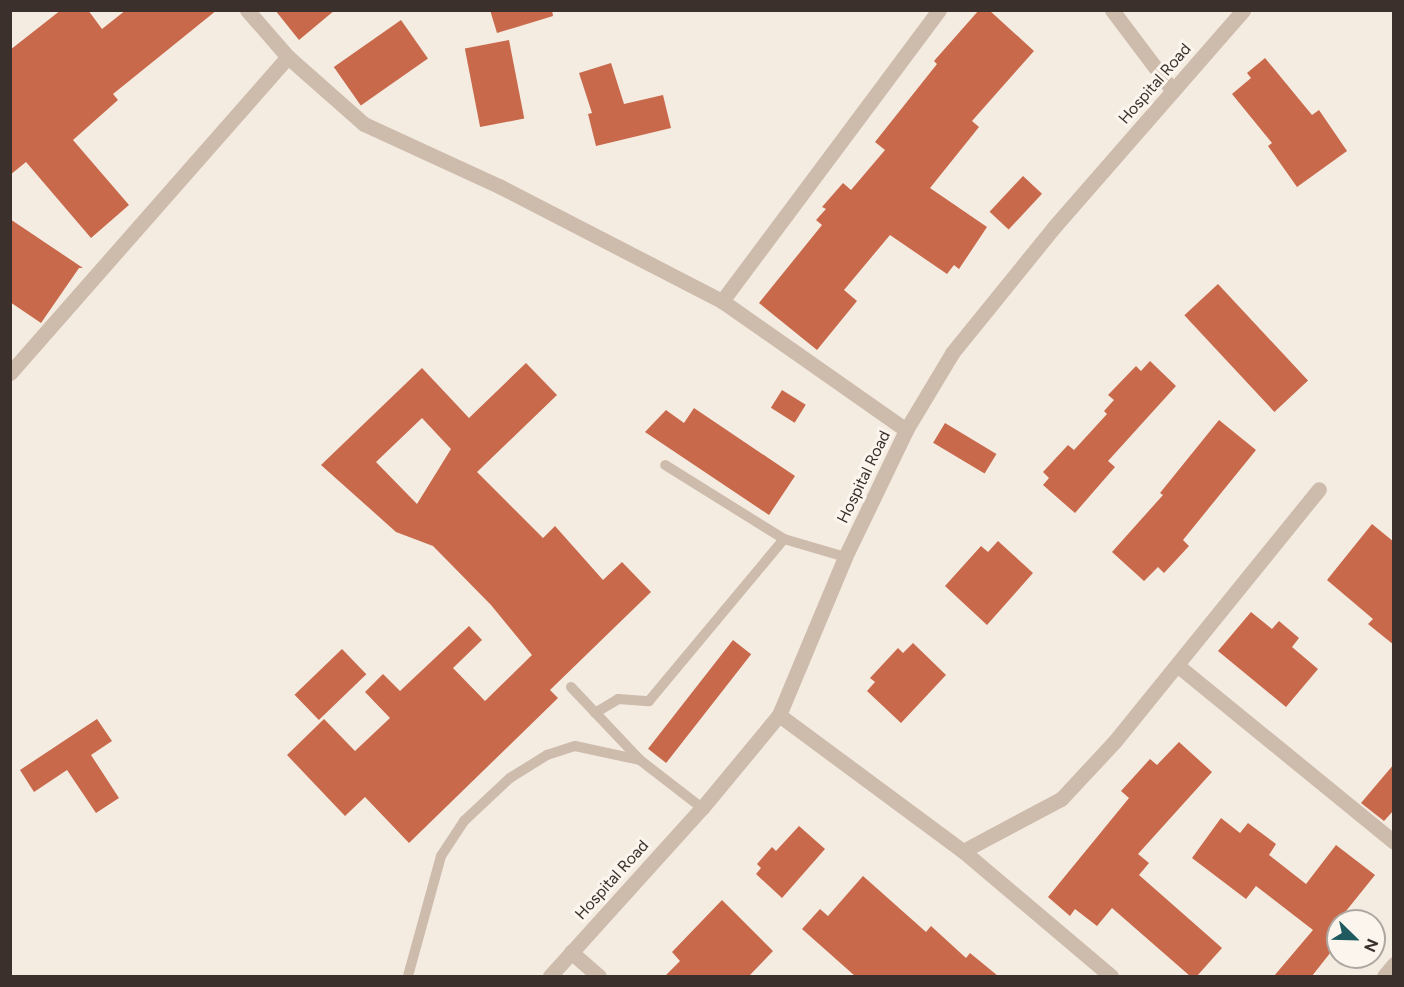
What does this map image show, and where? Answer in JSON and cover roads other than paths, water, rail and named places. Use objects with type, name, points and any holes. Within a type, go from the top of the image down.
[{"type":"street","points":[[247,10],[288,57],[364,124],[499,186],[722,301],[906,430]]},
{"type":"street","points":[[722,301],[939,10]]},
{"type":"street","points":[[1112,10],[1173,91]]},
{"type":"street","name":"Hospital Road","points":[[550,976],[702,808],[778,715],[845,556],[906,430],[952,353],[1054,226],[1243,10]]},
{"type":"street","points":[[10,373],[288,57]]},
{"type":"street","points":[[963,851],[1061,799],[1115,741],[1319,489]]},
{"type":"street","points":[[1177,664],[1394,842]]},
{"type":"street","points":[[778,715],[963,851],[1111,976]]},
{"type":"street","points":[[571,952],[599,976]]},
{"type":"street","points":[[1384,976],[1394,964]]},
{"type":"lane","points":[[665,465],[784,539],[845,556]]},
{"type":"lane","points":[[595,713],[618,699],[649,701],[784,539]]},
{"type":"lane","points":[[571,687],[640,760],[702,808]]},
{"type":"lane","points":[[408,976],[441,856],[464,821],[510,778],[548,755],[575,746],[640,760]]}]
